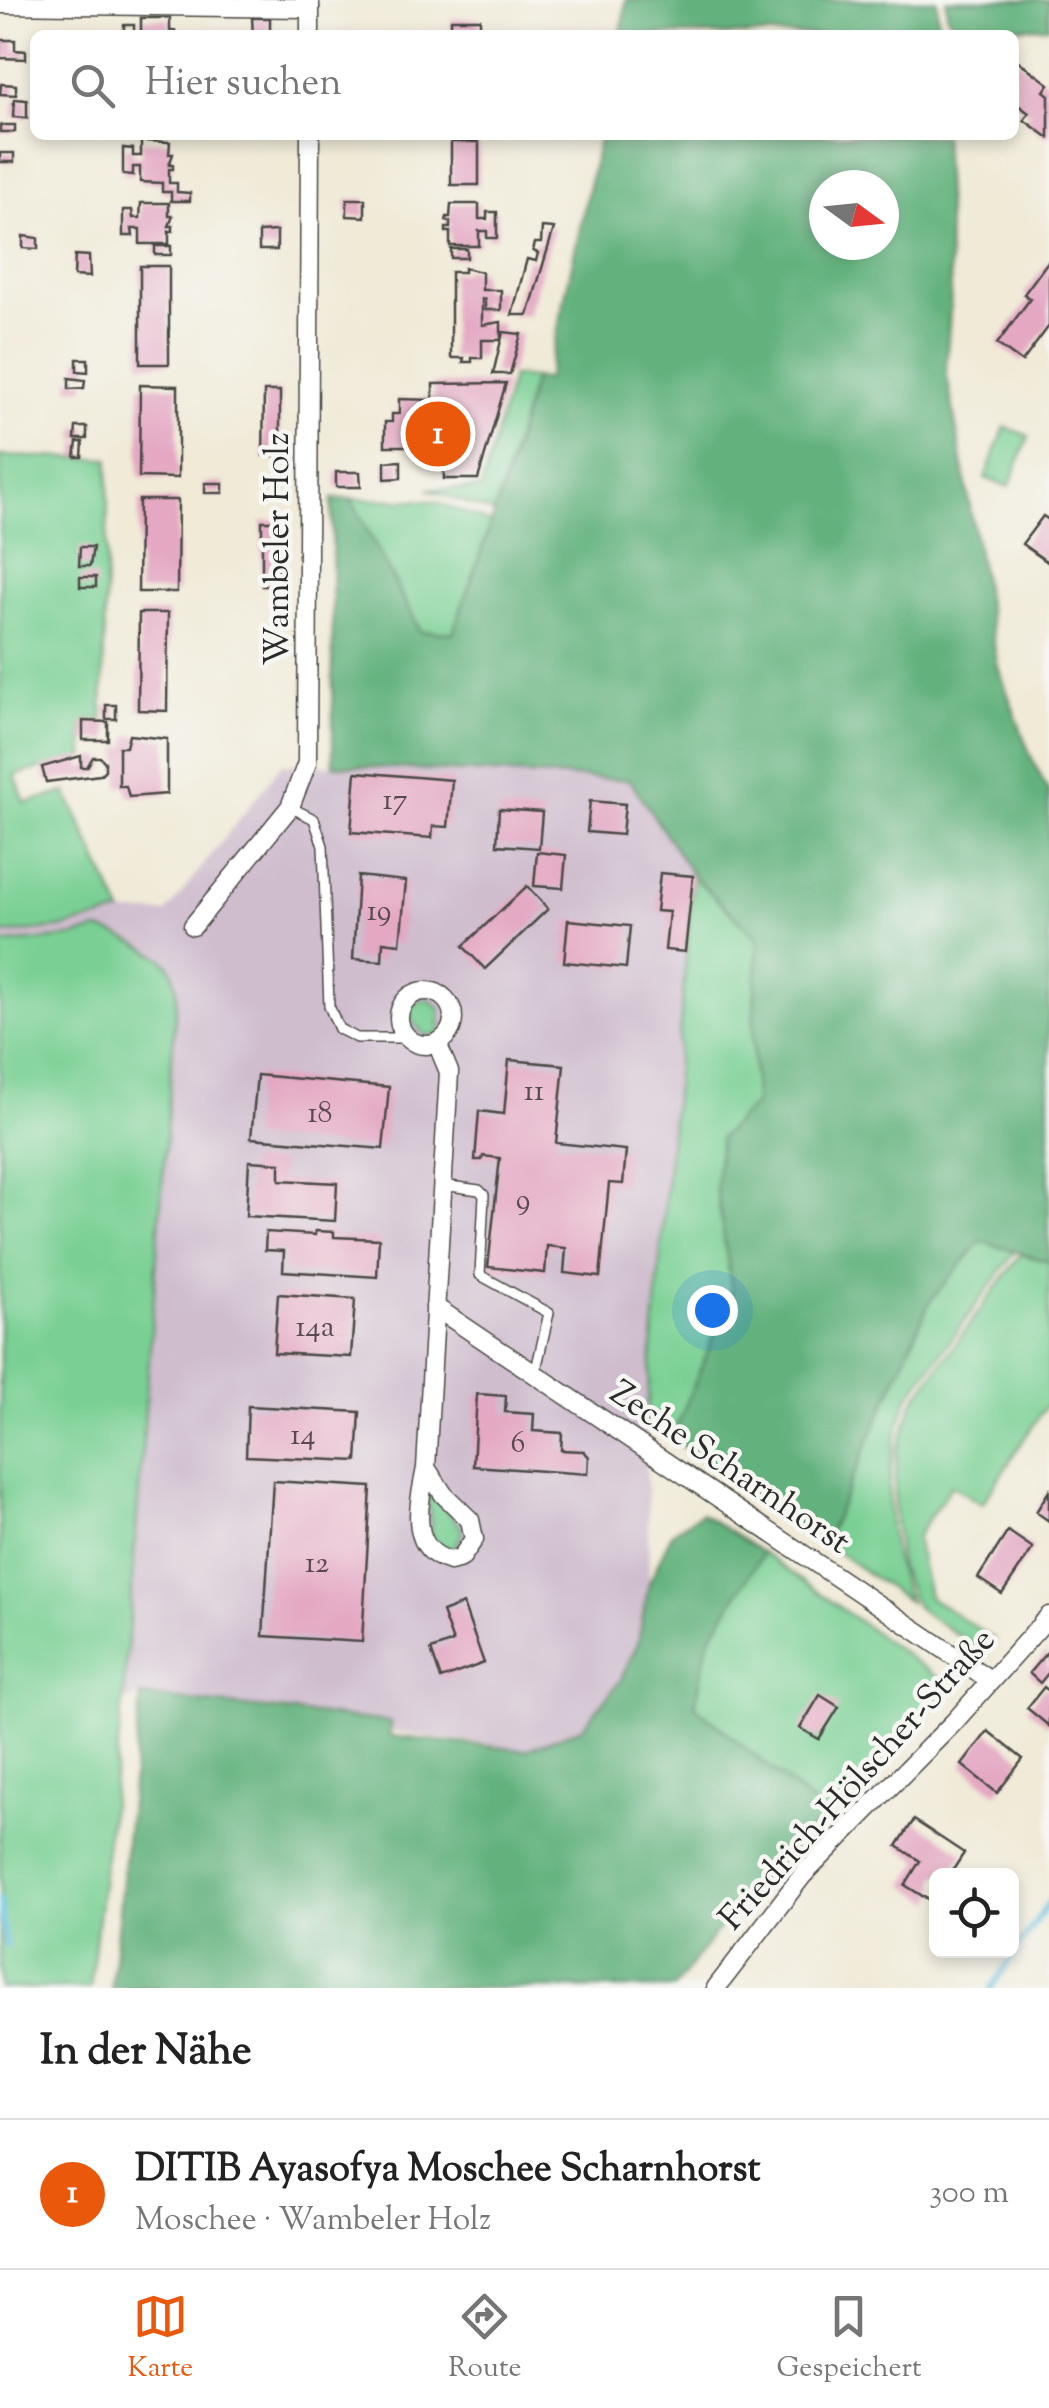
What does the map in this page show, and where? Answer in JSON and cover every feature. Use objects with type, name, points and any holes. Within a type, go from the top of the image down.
[{"type":"street","points":[[0,4],[310,4],[310,30]]},
{"type":"street","name":"Wambeler Holz","points":[[194,926],[290,807],[308,762],[310,140]]},
{"type":"street","points":[[421,991],[442,996],[453,1011],[451,1030],[437,1043],[418,1044],[407,1038],[399,1020],[405,1002],[421,991]]},
{"type":"street","points":[[426,1468],[444,1495],[470,1520],[474,1539],[461,1558],[450,1561],[430,1552],[420,1536],[418,1515],[426,1468],[449,1072],[437,1043]]},
{"type":"street","name":"Zeche Scharnhorst","points":[[435,1308],[990,1680]]},
{"type":"street","name":"Friedrich-Hölscher-Straße","points":[[716,1988],[802,1876],[954,1722],[1049,1616]]},
{"type":"lane","points":[[290,807],[314,818],[324,846],[328,1006],[339,1029],[357,1038],[407,1038]]},
{"type":"lane","points":[[442,1185],[480,1190],[484,1195],[480,1276],[549,1313],[535,1374]]},
{"type":"shaded area","points":[[282,764],[630,780],[693,876],[646,1421],[649,1583],[638,1643],[620,1681],[582,1728],[526,1750],[141,1696],[3,1738],[0,934],[60,928],[122,913],[166,913]]},
{"type":"green space","points":[[626,0],[937,0],[939,30],[622,30]]},
{"type":"green space","points":[[946,0],[1049,0],[1049,27],[958,28],[947,16]]},
{"type":"green space","points":[[599,140],[943,140],[951,295],[946,369],[998,667],[1029,752],[1049,793],[1049,1262],[981,1241],[930,1301],[824,1543],[672,1439],[732,1291],[716,1186],[720,1138],[755,1103],[753,1032],[758,939],[693,876],[630,780],[333,765],[332,499],[351,499],[420,631],[453,633],[503,489],[534,378],[547,379]]},
{"type":"green space","points":[[512,376],[534,378],[494,513],[428,489],[481,489]]},
{"type":"green space","points":[[1005,427],[1029,436],[1009,487],[985,478]]},
{"type":"green space","points":[[0,456],[109,459],[102,721],[83,722],[84,757],[15,775],[25,803],[66,792],[122,913],[60,928],[0,934]]},
{"type":"green space","points":[[351,499],[434,501],[491,523],[453,633],[421,631]]},
{"type":"green space","points":[[693,876],[758,939],[753,1032],[755,1104],[716,1186],[732,1291],[672,1439],[646,1421]]},
{"type":"green space","points":[[98,930],[136,944],[165,961],[177,991],[123,1701],[90,1988],[0,1988],[0,944],[71,937]]},
{"type":"green space","points":[[430,1000],[440,1008],[441,1034],[425,1035],[410,1012],[414,1004]]},
{"type":"green space","points":[[981,1241],[1015,1252],[908,1398],[894,1448],[891,1526],[894,1552],[909,1602],[824,1543],[930,1301]]},
{"type":"green space","points":[[1021,1254],[1049,1262],[1049,1401],[982,1504],[951,1485],[916,1538],[929,1597],[994,1639],[984,1653],[916,1607],[900,1568],[894,1506],[897,1452],[913,1402]]},
{"type":"green space","points":[[428,1497],[435,1497],[461,1527],[455,1547],[442,1547],[432,1537]]},
{"type":"green space","points":[[701,1513],[763,1553],[708,1641],[695,1706],[827,1815],[738,1904],[674,1988],[111,1988],[141,1696],[390,1722],[390,1736],[526,1750],[582,1728],[620,1681],[638,1643],[649,1583],[672,1533]]},
{"type":"green space","points":[[763,1553],[951,1687],[827,1815],[695,1706],[708,1641]]},
{"type":"building","points":[[141,18],[170,18],[170,30],[141,30]]},
{"type":"building","points":[[252,18],[270,18],[270,30],[253,30]]},
{"type":"building","points":[[451,19],[480,19],[480,30],[451,30]]},
{"type":"building","points":[[0,40],[15,40],[15,50],[26,51],[26,59],[0,58]]},
{"type":"building","points":[[1019,62],[1049,84],[1044,91],[1049,95],[1049,138],[1024,120],[1029,113],[1019,106]]},
{"type":"building","points":[[1,84],[16,85],[16,95],[0,94]]},
{"type":"building","points":[[14,99],[27,100],[27,118],[13,117]]},
{"type":"building","points":[[0,125],[15,125],[15,132],[0,132]]},
{"type":"building","points":[[141,141],[170,142],[169,154],[173,154],[169,165],[173,169],[169,169],[169,183],[177,183],[177,192],[190,193],[190,201],[171,201],[171,192],[162,192],[162,183],[140,182],[140,167],[133,167],[133,175],[123,174],[123,148],[133,149],[133,156],[141,156]]},
{"type":"building","points":[[451,142],[479,142],[479,185],[451,185]]},
{"type":"building","points":[[0,153],[14,153],[14,162],[0,162]]},
{"type":"building","points":[[347,199],[365,199],[365,217],[347,216]]},
{"type":"building","points":[[141,203],[169,203],[169,216],[173,216],[169,226],[173,226],[173,231],[169,231],[169,244],[140,244],[140,229],[132,229],[133,236],[123,236],[123,210],[132,210],[133,218],[140,218]]},
{"type":"building","points":[[451,204],[479,204],[479,219],[487,219],[487,212],[497,212],[497,238],[487,238],[487,231],[479,231],[479,246],[450,246],[450,232],[446,228],[450,228],[450,222],[446,221]]},
{"type":"building","points":[[542,227],[554,228],[528,315],[512,315],[527,259],[536,261],[538,253],[533,251],[535,243],[541,243]]},
{"type":"building","points":[[277,231],[277,250],[259,250],[259,232]]},
{"type":"building","points":[[23,236],[38,238],[38,249],[23,248]]},
{"type":"building","points":[[155,246],[171,246],[171,255],[155,255]]},
{"type":"building","points":[[451,249],[467,249],[467,258],[451,258]]},
{"type":"building","points":[[75,255],[89,256],[90,277],[74,276]]},
{"type":"building","points":[[1049,260],[1049,326],[1022,362],[997,344],[1030,299],[1024,294]]},
{"type":"building","points":[[140,266],[169,266],[169,364],[140,364]]},
{"type":"building","points":[[464,268],[482,272],[482,290],[501,290],[501,310],[485,310],[482,299],[482,325],[501,322],[501,340],[482,340],[482,358],[472,358],[472,362],[451,358],[451,272],[464,272]]},
{"type":"building","points":[[503,332],[521,334],[510,374],[493,374]]},
{"type":"building","points":[[77,359],[88,359],[88,372],[77,371]]},
{"type":"building","points":[[69,378],[85,380],[84,388],[69,389]]},
{"type":"building","points":[[506,383],[478,479],[444,479],[443,446],[385,446],[385,422],[392,422],[392,414],[399,414],[399,399],[433,400],[433,384]]},
{"type":"building","points":[[140,385],[178,386],[178,478],[139,477]]},
{"type":"building","points":[[264,391],[280,391],[280,456],[263,456]]},
{"type":"building","points":[[76,427],[87,427],[87,439],[75,439]]},
{"type":"building","points":[[77,442],[83,442],[82,457],[75,457]]},
{"type":"building","points":[[401,461],[401,478],[385,479],[385,462]]},
{"type":"building","points":[[336,472],[360,472],[361,487],[336,487]]},
{"type":"building","points":[[205,483],[223,483],[223,493],[205,493]]},
{"type":"building","points":[[139,500],[178,500],[177,592],[138,592]]},
{"type":"building","points":[[1043,516],[1049,520],[1049,563],[1022,544]]},
{"type":"building","points":[[262,521],[279,521],[278,586],[262,586]]},
{"type":"building","points":[[80,547],[93,547],[90,566],[79,566]]},
{"type":"building","points":[[80,577],[96,577],[96,587],[80,587]]},
{"type":"building","points":[[139,613],[168,613],[167,711],[138,710]]},
{"type":"building","points":[[106,705],[116,705],[116,719],[106,719]]},
{"type":"building","points":[[83,721],[108,722],[108,740],[83,740]]},
{"type":"building","points":[[129,735],[167,739],[167,794],[129,797],[126,786],[119,786],[119,747],[126,747]]},
{"type":"building","points":[[81,756],[81,767],[87,767],[93,757],[100,757],[105,770],[100,775],[46,782],[42,767]]},
{"type":"building","points":[[356,772],[452,780],[448,827],[433,826],[432,838],[351,832]]},
{"type":"building","points":[[590,801],[625,804],[622,835],[587,832]]},
{"type":"building","points":[[499,809],[542,812],[539,848],[497,845]]},
{"type":"building","points":[[537,852],[566,855],[563,888],[534,886]]},
{"type":"building","points":[[660,873],[693,876],[685,952],[665,950],[669,912],[656,911]]},
{"type":"building","points":[[358,876],[406,881],[400,944],[383,942],[382,961],[353,959]]},
{"type":"building","points":[[527,886],[548,909],[485,969],[463,946]]},
{"type":"building","points":[[568,920],[630,926],[626,968],[564,962]]},
{"type":"building","points":[[509,1060],[564,1065],[556,1143],[626,1150],[623,1184],[609,1183],[600,1277],[564,1273],[566,1248],[547,1246],[545,1273],[488,1267],[500,1158],[483,1156],[482,1160],[475,1160],[479,1111],[504,1114]]},
{"type":"building","points":[[257,1075],[389,1087],[383,1149],[251,1138]]},
{"type":"building","points":[[249,1161],[280,1163],[280,1180],[337,1183],[335,1221],[246,1216]]},
{"type":"building","points":[[315,1231],[334,1232],[334,1237],[379,1239],[377,1277],[283,1271],[284,1251],[265,1250],[266,1232],[315,1235]]},
{"type":"building","points":[[278,1294],[355,1299],[351,1357],[274,1353]]},
{"type":"building","points":[[477,1394],[506,1396],[505,1412],[534,1414],[533,1431],[562,1433],[561,1450],[584,1451],[589,1457],[588,1474],[473,1466]]},
{"type":"building","points":[[248,1406],[360,1412],[357,1461],[246,1456]]},
{"type":"building","points":[[273,1481],[371,1487],[362,1642],[263,1636]]},
{"type":"building","points":[[1049,1491],[1049,1521],[1036,1512]]},
{"type":"building","points":[[1008,1531],[1033,1548],[1002,1594],[978,1578]]},
{"type":"building","points":[[463,1604],[484,1663],[441,1679],[431,1650],[453,1642],[442,1612]]},
{"type":"building","points":[[1047,1652],[1049,1672],[1040,1683],[1029,1673]]},
{"type":"building","points":[[1044,1687],[1049,1691],[1049,1726],[1027,1708]]},
{"type":"building","points":[[820,1695],[839,1707],[819,1739],[800,1728]]},
{"type":"building","points":[[988,1731],[1023,1759],[997,1793],[962,1765]]},
{"type":"building","points":[[914,1820],[964,1853],[954,1868],[929,1868],[929,1900],[905,1885],[920,1861],[897,1846]]},
{"type":"waterway","points":[[0,1900],[6,1946]]},
{"type":"waterway","points":[[991,1988],[1049,1902]]},
{"type":"place","name":"DITIB Ayasofya Moschee Scharnhorst","points":[[438,434]]}]
